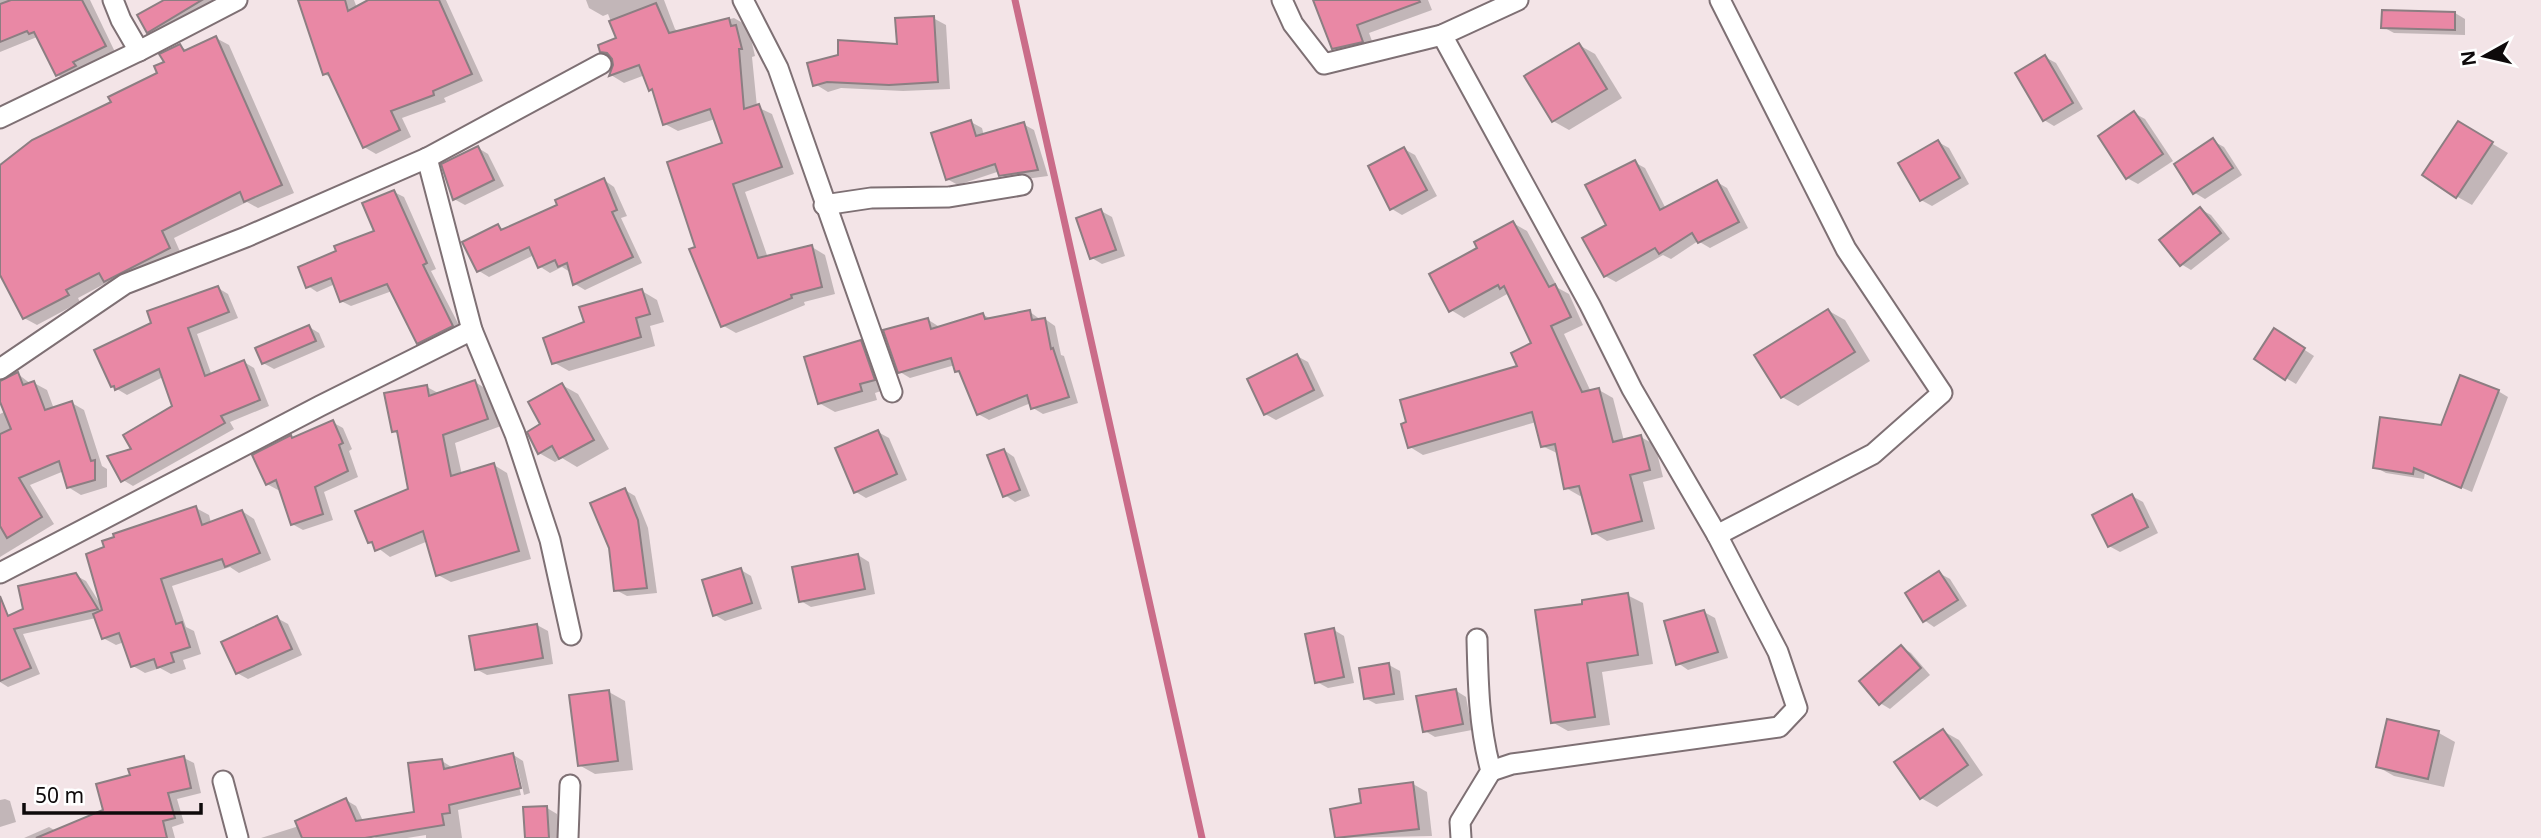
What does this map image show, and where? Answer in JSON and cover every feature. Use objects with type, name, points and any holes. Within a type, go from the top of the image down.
[{"type":"street","points":[[113,0],[139,51]]},
{"type":"street","points":[[0,118],[237,0]]},
{"type":"street","points":[[743,0],[778,68],[892,392]]},
{"type":"street","points":[[1282,0],[1293,24],[1324,64],[1442,36],[1518,0]]},
{"type":"street","points":[[1717,535],[1873,454],[1942,393],[1846,249],[1720,0]]},
{"type":"street","points":[[1442,36],[1590,305],[1632,389],[1717,535],[1778,652],[1797,708],[1779,727],[1512,764],[1490,771],[1460,822],[1461,838]]},
{"type":"street","points":[[0,369],[125,284],[246,237],[427,158],[601,64]]},
{"type":"street","points":[[427,158],[472,330],[515,434],[550,540],[570,635]]},
{"type":"street","points":[[824,205],[871,198],[948,197],[1022,185]]},
{"type":"street","points":[[0,573],[472,330]]},
{"type":"street","points":[[1478,639],[1483,744],[1490,771]]},
{"type":"street","points":[[223,781],[238,838]]},
{"type":"street","points":[[568,838],[569,785]]},
{"type":"building","points":[[11,0],[82,0],[106,46],[73,62],[76,66],[56,76],[34,32],[29,34],[27,31],[0,42],[0,4]]},
{"type":"building","points":[[164,0],[202,0],[147,33],[137,15]]},
{"type":"building","points":[[298,0],[345,0],[348,11],[368,0],[439,0],[472,74],[433,91],[434,95],[391,111],[400,130],[363,148],[328,73],[323,75]]},
{"type":"building","points":[[1313,0],[1420,2],[1357,25],[1363,42],[1332,49]]},
{"type":"building","points":[[656,3],[669,33],[729,18],[731,26],[736,25],[742,49],[739,49],[744,109],[759,104],[782,167],[733,184],[758,258],[812,245],[822,287],[791,295],[792,298],[721,327],[689,249],[695,247],[667,162],[722,143],[710,109],[663,125],[652,89],[649,91],[639,65],[609,76],[612,59],[607,53],[600,52],[598,45],[616,38],[609,21]]},
{"type":"building","points":[[2382,10],[2455,12],[2455,30],[2381,28]]},
{"type":"building","points":[[934,16],[938,82],[889,85],[827,82],[813,86],[807,63],[838,55],[838,40],[897,44],[895,18]]},
{"type":"building","points":[[216,36],[282,185],[244,202],[240,192],[162,231],[170,248],[104,282],[99,273],[66,290],[69,295],[23,319],[0,275],[0,165],[32,140],[111,102],[108,97],[157,73],[154,66],[164,62],[159,54],[180,44],[184,51]]},
{"type":"building","points":[[1579,43],[1607,89],[1552,122],[1524,76]]},
{"type":"building","points":[[2045,55],[2073,103],[2043,121],[2015,73]]},
{"type":"building","points":[[2134,111],[2163,154],[2126,179],[2098,136]]},
{"type":"building","points":[[971,120],[976,136],[1024,122],[1038,170],[999,176],[995,164],[946,180],[931,133]]},
{"type":"building","points":[[2458,121],[2493,142],[2456,198],[2422,175]]},
{"type":"building","points":[[2213,138],[2233,168],[2193,194],[2174,164]]},
{"type":"building","points":[[1938,140],[1960,178],[1920,201],[1898,163]]},
{"type":"building","points":[[478,146],[494,180],[453,200],[441,164]]},
{"type":"building","points":[[1404,147],[1427,190],[1390,210],[1368,166]]},
{"type":"building","points":[[1635,160],[1660,210],[1717,180],[1739,222],[1698,243],[1692,233],[1659,254],[1655,248],[1604,277],[1582,238],[1606,225],[1585,185]]},
{"type":"building","points":[[604,178],[617,210],[612,212],[633,257],[573,285],[567,263],[558,267],[555,260],[538,268],[529,247],[477,272],[462,242],[498,224],[501,230],[557,205],[555,200]]},
{"type":"building","points":[[394,190],[427,263],[423,265],[453,326],[417,344],[387,284],[340,302],[331,278],[306,288],[298,267],[336,251],[334,246],[374,231],[362,203]]},
{"type":"building","points":[[2200,207],[2221,233],[2180,266],[2159,240]]},
{"type":"building","points":[[1101,209],[1116,250],[1090,259],[1076,218]]},
{"type":"building","points":[[1513,221],[1549,287],[1555,284],[1571,317],[1551,326],[1582,392],[1599,388],[1613,442],[1641,435],[1650,470],[1630,475],[1642,521],[1592,534],[1579,486],[1564,489],[1555,444],[1541,447],[1532,412],[1408,448],[1401,424],[1406,422],[1400,400],[1517,366],[1511,353],[1531,343],[1504,286],[1500,289],[1498,285],[1449,312],[1429,274],[1477,248],[1474,242]]},
{"type":"building","points":[[218,286],[229,312],[188,328],[205,376],[244,360],[260,400],[221,416],[225,423],[121,482],[107,456],[131,449],[123,435],[172,406],[159,369],[115,390],[114,386],[111,387],[94,350],[151,323],[147,311]]},
{"type":"building","points":[[642,289],[650,314],[636,318],[641,337],[552,364],[543,338],[584,322],[579,307]]},
{"type":"building","points":[[1828,309],[1855,352],[1781,398],[1754,355]]},
{"type":"building","points":[[1030,310],[1032,320],[1045,318],[1051,349],[1053,348],[1069,397],[1031,409],[1027,395],[977,415],[959,371],[955,372],[951,358],[898,373],[883,330],[928,318],[931,329],[983,313],[985,319]]},
{"type":"building","points":[[309,325],[316,341],[262,364],[255,348]]},
{"type":"building","points":[[2274,328],[2305,348],[2285,380],[2254,359]]},
{"type":"building","points":[[861,340],[875,380],[860,384],[862,391],[818,404],[804,357]]},
{"type":"building","points":[[1297,354],[1314,390],[1264,415],[1247,379]]},
{"type":"building","points":[[18,372],[23,385],[34,381],[45,410],[72,401],[91,461],[95,460],[95,480],[67,488],[59,461],[19,478],[42,517],[7,538],[0,526],[0,434],[11,429],[0,402],[0,381]]},
{"type":"building","points":[[2460,375],[2499,390],[2461,488],[2414,468],[2413,474],[2373,468],[2380,417],[2441,425]]},
{"type":"building","points":[[475,380],[488,419],[443,435],[451,476],[494,463],[519,551],[436,576],[423,531],[375,551],[372,542],[368,543],[355,511],[408,489],[397,431],[392,432],[384,393],[427,385],[429,396]]},
{"type":"building","points":[[562,383],[594,440],[559,459],[552,446],[538,454],[527,432],[540,424],[528,402]]},
{"type":"building","points":[[333,420],[343,443],[339,445],[348,471],[315,487],[323,514],[291,525],[276,480],[266,485],[252,455],[291,435],[292,438]]},
{"type":"building","points":[[878,430],[897,474],[854,493],[835,448]]},
{"type":"building","points":[[1004,449],[1020,490],[1003,497],[987,455]]},
{"type":"building","points":[[625,488],[638,520],[647,588],[614,591],[609,548],[590,503]]},
{"type":"building","points":[[2132,494],[2148,527],[2108,547],[2092,515]]},
{"type":"building","points":[[196,506],[202,525],[242,510],[260,553],[225,567],[222,559],[161,579],[176,624],[182,622],[190,647],[171,653],[174,662],[157,668],[154,659],[131,667],[119,633],[102,639],[93,614],[102,610],[86,554],[104,547],[102,541],[114,537],[113,534]]},
{"type":"building","points":[[858,554],[865,589],[799,602],[792,567]]},
{"type":"building","points":[[741,568],[752,603],[713,616],[702,580]]},
{"type":"building","points":[[1939,571],[1958,600],[1923,622],[1905,593]]},
{"type":"building","points":[[76,573],[98,609],[14,629],[31,668],[0,681],[0,596],[8,616],[23,609],[18,586]]},
{"type":"building","points":[[1628,593],[1638,655],[1587,663],[1595,717],[1551,723],[1535,610],[1582,604],[1582,600]]},
{"type":"building","points":[[1704,610],[1718,652],[1676,665],[1664,621]]},
{"type":"building","points":[[277,616],[292,649],[236,674],[221,642]]},
{"type":"building","points":[[537,624],[543,658],[475,670],[469,636]]},
{"type":"building","points":[[1334,628],[1344,677],[1315,683],[1305,634]]},
{"type":"building","points":[[1901,645],[1921,668],[1879,705],[1859,681]]},
{"type":"building","points":[[1389,663],[1394,694],[1364,699],[1359,668]]},
{"type":"building","points":[[1456,689],[1463,724],[1423,732],[1416,696]]},
{"type":"building","points":[[609,690],[618,761],[578,766],[569,695]]},
{"type":"building","points":[[2387,719],[2439,731],[2428,779],[2376,767]]},
{"type":"building","points":[[1943,729],[1968,765],[1920,799],[1894,762]]},
{"type":"building","points":[[513,753],[521,788],[449,805],[450,813],[442,814],[444,825],[365,838],[302,838],[295,821],[346,798],[356,821],[414,812],[408,763],[442,759],[444,769]]},
{"type":"building","points":[[184,756],[191,788],[168,793],[175,818],[163,821],[167,838],[36,838],[103,810],[96,784],[130,775],[128,769]]},
{"type":"building","points":[[1413,782],[1419,829],[1335,838],[1330,809],[1361,803],[1359,789]]},
{"type":"building","points":[[547,806],[549,838],[525,838],[523,807]]},
{"type":"waterway","points":[[1015,0],[1202,838]]}]
